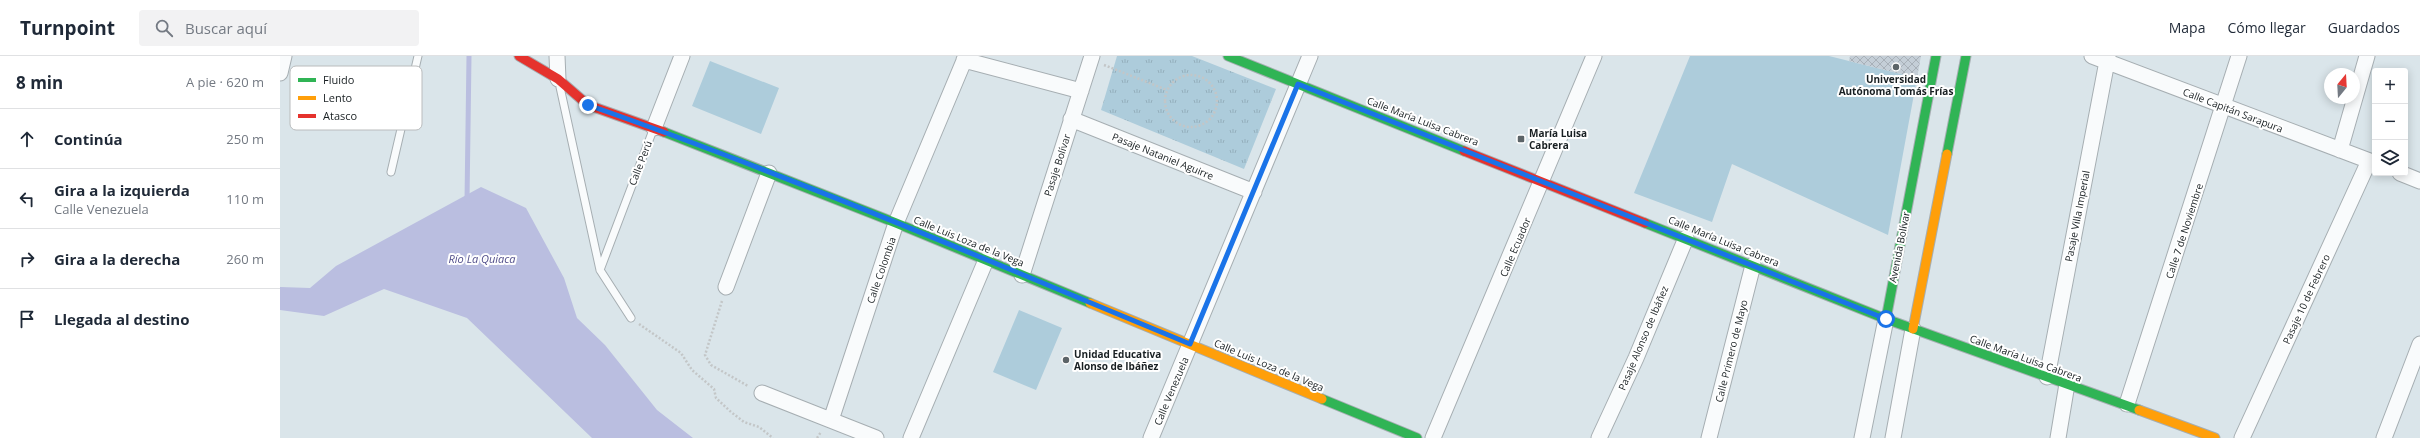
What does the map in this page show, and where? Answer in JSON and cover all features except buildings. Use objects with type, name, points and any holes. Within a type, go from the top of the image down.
[{"type":"street","points":[[280,73],[284,56]]},
{"type":"street","name":"Calle Luis Loza de la Vega","points":[[519,56],[558,79],[588,105],[654,128],[986,260],[1417,438]]},
{"type":"street","points":[[557,56],[558,79]]},
{"type":"street","name":"Calle Perú","points":[[654,128],[682,56]]},
{"type":"street","name":"Calle María Luisa Cabrera","points":[[1228,56],[1543,180],[1886,319],[2127,404],[2215,438]]},
{"type":"street","name":"Calle Venezuela","points":[[1151,438],[1310,56]]},
{"type":"street","name":"Calle Ecuador","points":[[1433,438],[1594,56]]},
{"type":"street","name":"Avenida Bolívar","points":[[1862,438],[1936,56]]},
{"type":"street","points":[[1893,438],[1966,56]]},
{"type":"street","name":"Calle Capitán Sarapura","points":[[2092,56],[2107,59],[2224,108],[2372,162]]},
{"type":"street","name":"Calle 7 de Noviembre","points":[[2127,404],[2224,108],[2239,56]]},
{"type":"street","points":[[2340,150],[2367,56]]},
{"type":"street","points":[[965,58],[1081,91]]},
{"type":"street","name":"Calle Colombia","points":[[831,420],[896,224],[965,58]]},
{"type":"street","name":"Pasaje Bolívar","points":[[1022,275],[1071,119],[1092,58]]},
{"type":"street","name":"Pasaje Villa Imperial","points":[[2047,377],[2107,59]]},
{"type":"street","name":"Pasaje Nataniel Aguirre","points":[[1071,119],[1254,192]]},
{"type":"street","name":"Pasaje 10 de Febrero","points":[[2242,438],[2372,162]]},
{"type":"street","points":[[726,287],[769,173]]},
{"type":"street","points":[[2408,176],[2420,181]]},
{"type":"street","name":"Pasaje Alonso de Ibáñez","points":[[1599,438],[1636,358],[1686,238]]},
{"type":"street","points":[[911,438],[986,260]]},
{"type":"street","name":"Calle Primero de Mayo","points":[[1709,438],[1753,265]]},
{"type":"street","points":[[2384,438],[2420,344]]},
{"type":"street","points":[[2058,438],[2067,384]]},
{"type":"street","points":[[762,394],[876,438]]},
{"type":"lane","points":[[416,66],[418,56]]},
{"type":"lane","points":[[558,79],[600,270],[631,318]]},
{"type":"lane","name":"Calle Perú","points":[[600,270],[654,128]]},
{"type":"lane","points":[[391,172],[401,130]]},
{"type":"path","points":[[1092,58],[1167,90]]},
{"type":"path","points":[[1187,75],[1204,79],[1215,91],[1217,99],[1213,115],[1207,121],[1196,126],[1184,126],[1175,122],[1165,108],[1167,90],[1179,78],[1187,75]]},
{"type":"path","points":[[726,287],[706,355],[711,365],[762,394]]},
{"type":"path","points":[[631,318],[681,354],[692,370],[714,389],[716,398],[731,412],[744,422],[759,427],[773,438]]},
{"type":"green space","points":[[1117,56],[1192,56],[1276,89],[1244,169],[1101,110]]},
{"type":"green space","points":[[1690,56],[1829,56],[1917,78],[1888,235],[1732,164],[1712,222],[1634,193]]},
{"type":"green space","points":[[710,61],[779,88],[761,134],[692,106]]},
{"type":"green space","points":[[1019,310],[1062,328],[1036,390],[993,372]]},
{"type":"water","name":"Río La Quiaca","points":[[481,187],[526,208],[564,278],[577,318],[605,345],[657,410],[693,438],[592,438],[467,318],[384,289],[324,316],[280,310],[280,287],[310,288],[336,266]]},
{"type":"waterway","points":[[467,201],[469,56]]},
{"type":"traffic: fast","points":[[1228,56],[1464,151]]},
{"type":"traffic: fast","points":[[1886,319],[1936,56]]},
{"type":"traffic: fast","points":[[1947,154],[1966,56]]},
{"type":"traffic: fast","points":[[664,132],[896,223],[1090,303]]},
{"type":"traffic: fast","points":[[1645,223],[1886,319],[2139,410]]},
{"type":"traffic: fast","points":[[1322,399],[1417,438]]},
{"type":"traffic: slow","points":[[1913,329],[1947,154]]},
{"type":"traffic: slow","points":[[1090,303],[1322,399]]},
{"type":"traffic: slow","points":[[2139,410],[2215,438]]},
{"type":"traffic: jam","points":[[519,56],[558,79],[588,105],[664,132]]},
{"type":"traffic: jam","points":[[1464,151],[1645,223]]},
{"type":"place","name":"Universidad Autónoma Tomás Frías","points":[[1896,67]]},
{"type":"place","name":"María Luisa Cabrera","points":[[1521,139]]},
{"type":"place","name":"Unidad Educativa Alonso de Ibáñez","points":[[1066,360]]},
{"type":"route","points":[[588,105],[654,128],[896,224],[1190,344],[1298,84],[1543,180],[1886,319]]}]
